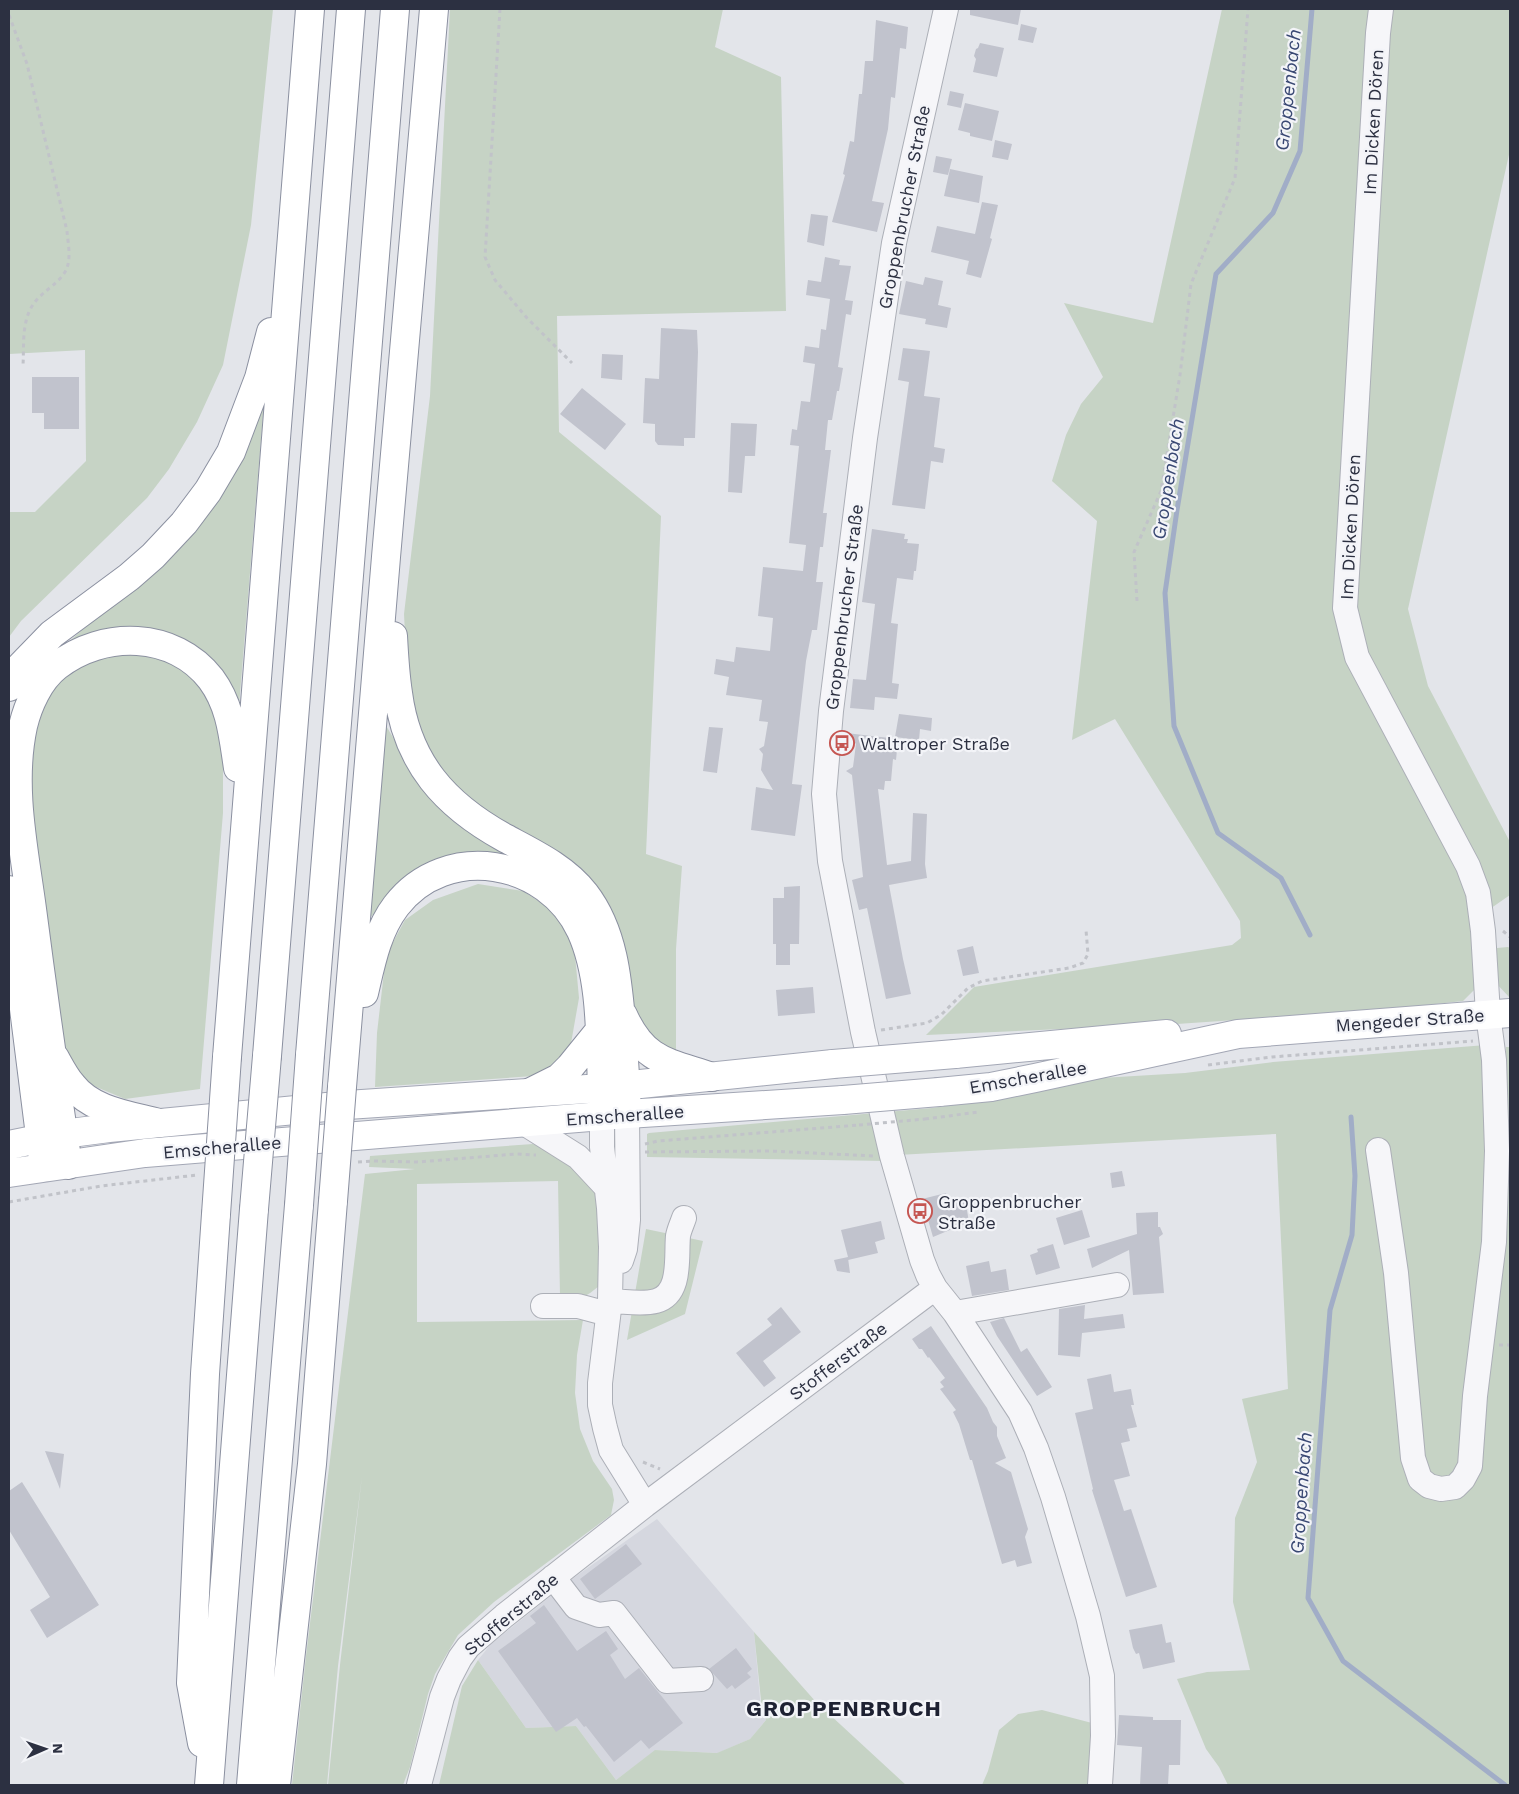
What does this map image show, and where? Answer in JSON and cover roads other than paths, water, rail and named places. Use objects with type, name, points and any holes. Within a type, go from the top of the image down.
[{"type":"main road","points":[[209,1783],[191,1683],[205,1374],[227,1057],[310,9]]},
{"type":"main road","points":[[209,1783],[351,9]]},
{"type":"main road","points":[[251,1785],[395,9]]},
{"type":"main road","points":[[276,1785],[312,1464],[342,1087],[347,1054],[386,558],[434,9]]},
{"type":"main road","points":[[9,688],[19,668],[52,634],[129,577],[153,556],[184,523],[208,491],[231,452],[259,378],[290,256]]},
{"type":"main road","points":[[386,558],[398,694],[415,753],[424,769],[456,806],[486,828],[539,856],[565,875],[585,894],[598,915],[610,943],[618,983],[620,1010],[614,1086],[615,1115]]},
{"type":"main road","points":[[52,1136],[50,1051],[18,801],[18,758],[23,724],[36,690],[56,667],[76,654],[100,644],[120,640],[141,640],[180,653],[199,665],[212,680],[224,702],[233,729],[246,817]]},
{"type":"main road","points":[[347,1054],[373,955],[383,928],[397,905],[412,889],[449,869],[473,865],[498,867],[527,876],[550,890],[567,909],[581,930],[590,960],[600,1030],[614,1086]]},
{"type":"main road","points":[[9,890],[56,1166]]},
{"type":"main road","points":[[620,1010],[631,1032],[645,1050],[659,1059],[712,1077]]},
{"type":"main road","name":"Mengeder Straße","points":[[1310,1028],[1497,1022]]},
{"type":"main road","name":"Emscherallee","points":[[9,1173],[145,1153],[991,1087],[1238,1034],[1310,1028]]},
{"type":"main road","points":[[531,1092],[558,1078],[570,1067],[600,1030]]},
{"type":"main road","name":"Emscherallee","points":[[9,1145],[52,1136],[159,1123],[347,1105],[614,1086],[833,1064],[1197,1032],[1238,1034]]},
{"type":"main road","points":[[50,1051],[72,1085],[90,1101],[108,1110],[159,1123]]},
{"type":"street","name":"Groppenbrucher Straße","points":[[946,9],[894,243],[865,438],[831,711],[824,794],[830,861],[863,1032],[892,1156],[922,1260],[935,1288],[955,1313],[1020,1412],[1036,1448],[1053,1497],[1088,1616],[1102,1676],[1103,1736],[1100,1785]]},
{"type":"street","name":"Im Dicken Dören","points":[[1378,1150],[1396,1273],[1414,1458],[1420,1479],[1429,1486],[1441,1489],[1455,1487],[1463,1479],[1470,1466],[1475,1396],[1494,1242],[1497,1151],[1497,1022],[1478,893],[1468,866],[1357,656],[1346,608],[1380,9]]},
{"type":"street","points":[[615,1115],[602,1147],[611,1247],[609,1307],[600,1383],[600,1405],[611,1450],[645,1505]]},
{"type":"street","points":[[609,1307],[625,1249],[628,1220],[615,1115]]},
{"type":"street","points":[[524,1123],[578,1157],[606,1187]]},
{"type":"street","points":[[543,1306],[609,1307],[657,1301],[672,1288],[677,1260],[678,1235],[684,1218]]},
{"type":"street","points":[[955,1313],[1117,1285]]},
{"type":"street","name":"Stofferstraße","points":[[419,1785],[442,1697],[449,1679],[468,1647],[645,1505],[935,1288]]},
{"type":"street","points":[[553,1577],[576,1607],[599,1615],[614,1613],[667,1681],[702,1679]]},
{"type":"waterway","name":"Groppenbach","points":[[1310,935],[1281,878],[1218,833],[1174,726],[1165,593],[1216,274],[1273,213],[1300,151],[1312,9]]},
{"type":"waterway","name":"Groppenbach","points":[[1351,1117],[1355,1176],[1352,1235],[1330,1310],[1308,1598],[1343,1661],[1505,1785]]},
{"type":"place","name":"Waltroper Straße","points":[[842,743]]},
{"type":"place","name":"Groppenbrucher Straße","points":[[920,1211]]},
{"type":"district","name":"GROPPENBRUCH","points":[[844,1708]]}]
